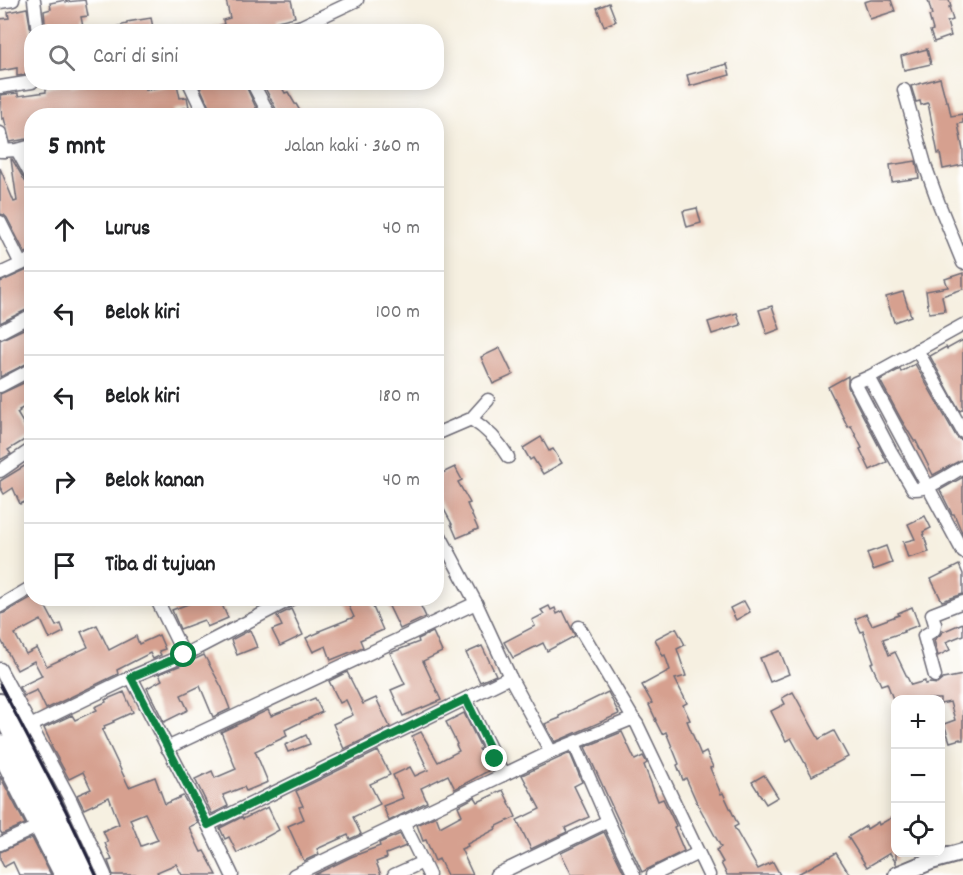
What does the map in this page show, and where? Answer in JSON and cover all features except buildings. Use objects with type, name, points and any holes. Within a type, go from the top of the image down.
[{"type":"highway","points":[[0,705],[85,875]]},
{"type":"highway","points":[[0,746],[66,875]]},
{"type":"street","points":[[0,2],[13,0]]},
{"type":"street","points":[[34,0],[37,24]]},
{"type":"street","points":[[306,24],[357,0]]},
{"type":"street","points":[[0,87],[24,83]]},
{"type":"street","points":[[192,90],[200,108]]},
{"type":"street","points":[[256,90],[266,108]]},
{"type":"street","points":[[904,90],[926,168],[963,263]]},
{"type":"street","points":[[0,133],[2,151],[24,148]]},
{"type":"street","points":[[17,150],[24,163]]},
{"type":"street","points":[[0,222],[24,258]]},
{"type":"street","points":[[0,274],[24,262]]},
{"type":"street","points":[[0,332],[24,319]]},
{"type":"street","points":[[963,325],[855,383],[913,489],[928,486],[963,467]]},
{"type":"street","points":[[917,350],[963,432]]},
{"type":"street","points":[[0,386],[24,373]]},
{"type":"street","points":[[444,431],[471,419],[488,400]]},
{"type":"street","points":[[471,419],[495,438],[508,457]]},
{"type":"street","points":[[0,471],[24,454]]},
{"type":"street","points":[[928,486],[963,552]]},
{"type":"street","points":[[444,543],[476,603],[510,677],[551,752]]},
{"type":"street","points":[[0,606],[24,592]]},
{"type":"street","points":[[935,675],[924,636],[936,626],[932,614],[963,602]]},
{"type":"street","points":[[167,748],[476,603]]},
{"type":"street","points":[[160,606],[184,655]]},
{"type":"street","points":[[30,726],[131,677],[184,655],[278,606]]},
{"type":"street","points":[[579,627],[637,724],[708,875]]},
{"type":"street","points":[[0,669],[70,799],[105,875]]},
{"type":"street","points":[[131,677],[232,875]]},
{"type":"street","points":[[208,825],[510,677]]},
{"type":"street","points":[[466,699],[503,775]]},
{"type":"street","points":[[294,875],[551,752],[633,720]]},
{"type":"street","points":[[574,742],[634,875]]},
{"type":"street","points":[[496,875],[608,821]]},
{"type":"street","points":[[403,822],[429,875]]},
{"type":"street","points":[[0,844],[41,825]]},
{"type":"street","points":[[897,875],[963,852]]},
{"type":"street","points":[[653,875],[698,853]]},
{"type":"street","points":[[394,875],[423,862]]},
{"type":"railway","points":[[0,684],[66,811],[96,875]]},
{"type":"route","points":[[184,655],[131,677],[208,825],[466,699],[495,759]]}]
